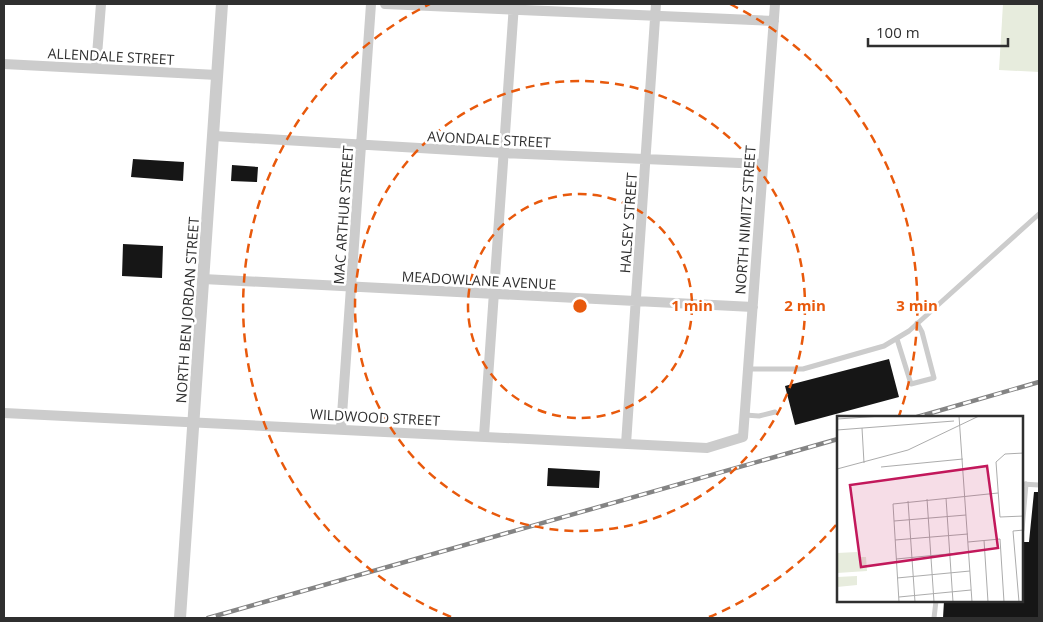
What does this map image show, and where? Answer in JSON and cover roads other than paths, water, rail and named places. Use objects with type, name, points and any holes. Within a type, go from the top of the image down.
[{"type":"street","points":[[96,68],[101,4]]},
{"type":"street","name":"NORTH BEN JORDAN STREET","points":[[180,618],[222,4]]},
{"type":"street","name":"MAC ARTHUR STREET","points":[[341,429],[372,4]]},
{"type":"street","points":[[385,4],[514,7],[774,21]]},
{"type":"street","name":"HALSEY STREET","points":[[626,444],[656,4]]},
{"type":"street","name":"NORTH NIMITZ STREET","points":[[743,437],[775,4]]},
{"type":"street","points":[[484,436],[514,7]]},
{"type":"street","name":"ALLENDALE STREET","points":[[4,64],[217,75]]},
{"type":"street","name":"AVONDALE STREET","points":[[214,136],[361,146],[762,164]]},
{"type":"street","name":"MEADOWLANE AVENUE","points":[[203,279],[753,307]]},
{"type":"street","name":"WILDWOOD STREET","points":[[4,413],[707,448],[743,437]]},
{"type":"lane","points":[[749,369],[803,370],[884,346],[897,339],[917,323],[1039,214]]},
{"type":"lane","points":[[897,339],[911,384],[934,378],[922,332],[917,323]]},
{"type":"lane","points":[[745,415],[759,416],[775,412]]},
{"type":"lane","points":[[1023,507],[1024,484],[1039,485]]},
{"type":"lane","points":[[934,618],[936,602]]},
{"type":"railway","points":[[920,416],[1039,382]]},
{"type":"railway","points":[[208,618],[837,439]]}]
